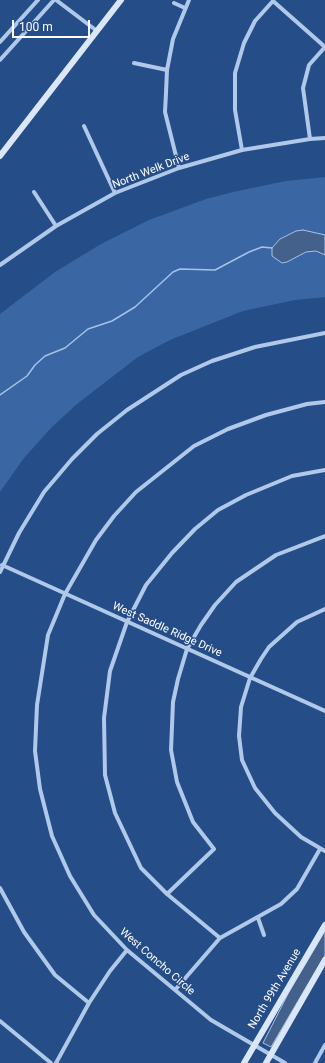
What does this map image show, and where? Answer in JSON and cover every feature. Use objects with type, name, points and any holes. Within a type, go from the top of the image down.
[{"type":"main road","points":[[0,156],[121,0]]},
{"type":"main road","name":"North 99th Avenue","points":[[244,1063],[325,925]]},
{"type":"main road","points":[[266,1063],[325,960]]},
{"type":"street","points":[[0,42],[38,0]]},
{"type":"street","points":[[0,60],[55,0],[97,31]]},
{"type":"street","points":[[179,168],[165,112],[167,70],[173,39],[189,0]]},
{"type":"street","points":[[242,150],[235,110],[235,73],[244,43],[256,21],[273,1],[325,47],[309,65],[303,88],[310,139]]},
{"type":"street","points":[[174,3],[185,8]]},
{"type":"street","points":[[134,63],[167,70]]},
{"type":"street","points":[[84,126],[115,193]]},
{"type":"street","name":"North Welk Drive","points":[[0,265],[56,226],[115,193],[179,168],[242,150],[325,138]]},
{"type":"street","points":[[34,192],[56,226]]},
{"type":"street","points":[[0,572],[19,532],[44,492],[72,459],[98,434],[127,410],[181,376],[212,361],[255,347],[325,333]]},
{"type":"street","name":"West Concho Circle","points":[[286,1063],[219,1025],[127,950],[94,915],[70,876],[52,836],[40,789],[35,751],[36,705],[48,635],[65,594],[96,540],[114,516],[136,492],[194,446],[228,428],[266,415],[307,404],[325,402]]},
{"type":"street","points":[[220,938],[167,894],[141,868],[115,813],[105,775],[104,718],[110,671],[127,622],[146,585],[172,553],[195,529],[218,510],[246,494],[292,476],[325,470]]},
{"type":"street","points":[[167,894],[214,849],[193,822],[177,782],[171,750],[173,702],[187,649],[215,605],[236,582],[276,556],[325,536]]},
{"type":"street","name":"West Saddle Ridge Drive","points":[[2,565],[250,678],[325,710]]},
{"type":"street","points":[[325,609],[297,622],[269,647],[250,678],[241,708],[239,736],[242,760],[256,788],[274,813],[302,837],[325,851]]},
{"type":"street","points":[[176,990],[220,938],[281,904],[297,889],[320,849]]},
{"type":"street","points":[[0,888],[24,932],[55,975],[89,1003]]},
{"type":"street","points":[[258,918],[264,935]]},
{"type":"street","points":[[56,1063],[89,1003],[110,971],[127,950]]},
{"type":"street","points":[[0,1021],[51,1063]]},
{"type":"street","points":[[315,1063],[325,1045]]},
{"type":"shaded area","points":[[325,177],[325,297],[295,300],[243,311],[170,340],[138,357],[77,404],[51,428],[24,458],[0,492],[0,314],[55,272],[101,244],[149,220],[206,199],[233,192],[286,181]]},
{"type":"shaded area","points":[[303,230],[325,235],[325,255],[316,251],[306,252],[282,263],[272,256],[272,248],[280,239],[296,231]]},
{"type":"shaded area","points":[[325,931],[325,955],[271,1047],[263,1043],[289,992]]},
{"type":"waterway","points":[[0,395],[27,376],[35,365],[45,356],[65,348],[88,329],[112,321],[135,307],[173,272],[180,269],[215,270],[249,252],[262,247],[272,248]]}]
